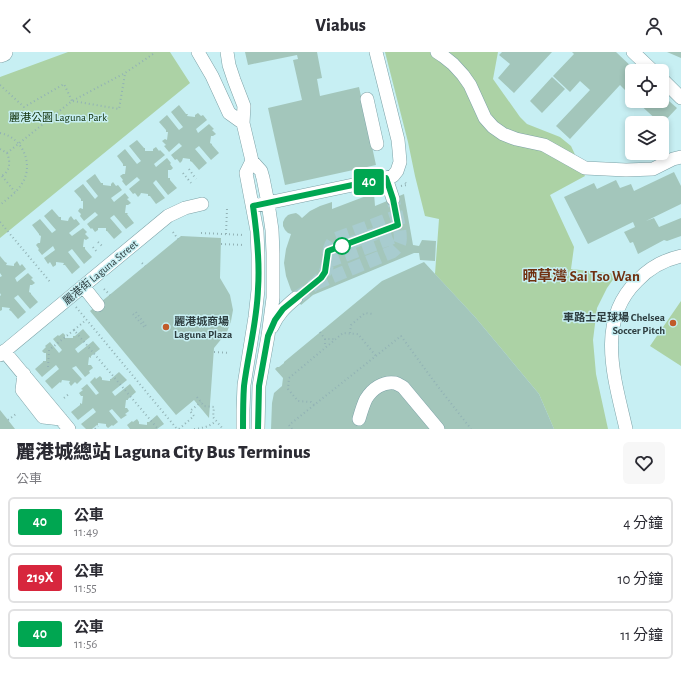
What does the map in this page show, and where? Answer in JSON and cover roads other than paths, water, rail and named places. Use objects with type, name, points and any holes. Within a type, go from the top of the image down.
[{"type":"street","points":[[198,52],[212,76],[229,112],[243,123]]},
{"type":"street","points":[[227,52],[229,65],[244,106],[243,123],[252,161],[261,171],[272,230],[273,298],[259,386],[258,429]]},
{"type":"street","points":[[253,206],[386,178],[393,176],[397,171],[400,162],[398,140],[376,52]]},
{"type":"street","points":[[437,52],[453,64],[463,75],[470,85],[485,118],[493,127],[503,134],[516,139],[544,145],[585,168],[626,170],[653,169],[673,159],[681,157]]},
{"type":"street","points":[[633,52],[646,64]]},
{"type":"street","points":[[669,86],[681,98]]},
{"type":"street","points":[[367,99],[377,144]]},
{"type":"street","points":[[373,126],[393,121]]},
{"type":"street","points":[[243,429],[244,385],[258,290],[257,231],[246,174],[252,161]]},
{"type":"street","points":[[386,178],[393,199]]},
{"type":"street","name":"麗港街 Laguna Street","points":[[65,424],[24,374],[2,353],[168,216],[185,208],[202,204]]},
{"type":"street","points":[[626,429],[615,380],[612,355],[611,336],[615,315],[620,303],[633,284],[660,263],[670,258],[681,256]]},
{"type":"street","points":[[82,286],[98,305]]},
{"type":"street","points":[[268,336],[275,320],[283,309],[296,298]]},
{"type":"street","points":[[359,419],[366,400],[371,392],[382,384],[396,383],[403,387],[438,429]]},
{"type":"tunnel","points":[[315,284],[392,252],[399,245],[400,233],[393,199]]},
{"type":"tunnel","points":[[296,298],[319,280],[325,272],[328,264],[330,247],[335,239],[397,216]]},
{"type":"tunnel","points":[[329,251],[385,230]]},
{"type":"tunnel","points":[[327,262],[400,235]]},
{"type":"place","name":"車路士足球場 Chelsea Soccer Pitch","points":[[673,323]]},
{"type":"place","name":"麗港城商場 Laguna Plaza","points":[[166,327]]},
{"type":"district","name":"晒草灣 Sai Tso Wan","points":[[581,276]]},
{"type":"park label","name":"麗港公園 Laguna Park","points":[[58,117]]}]
